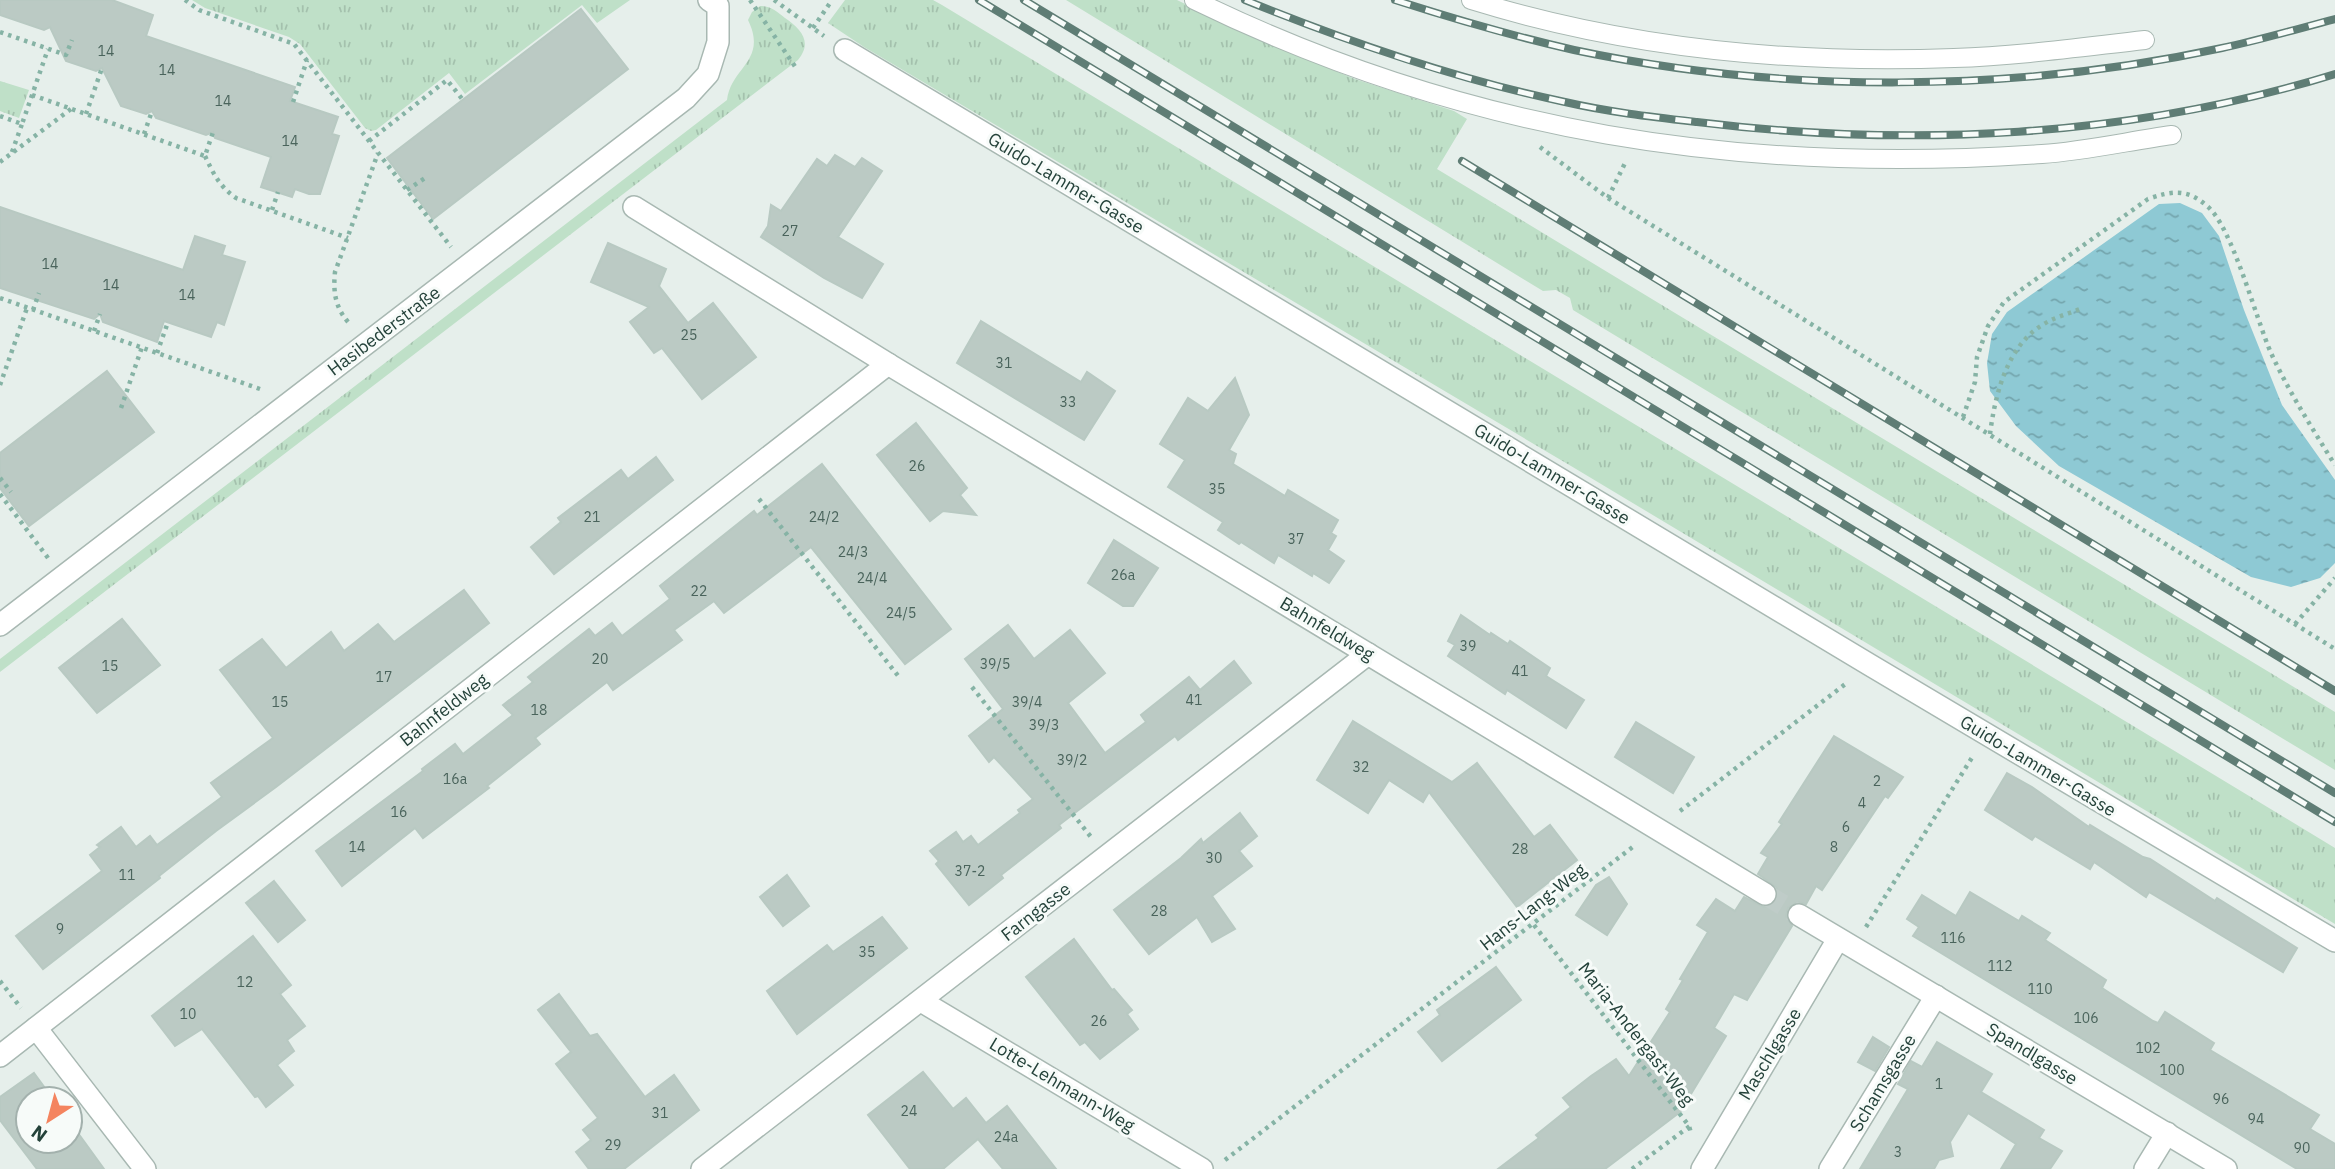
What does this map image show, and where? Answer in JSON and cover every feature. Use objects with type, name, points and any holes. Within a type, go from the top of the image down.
[{"type":"street","name":"Hasibederstraße","points":[[0,625],[686,98],[708,74],[718,42],[714,3]]},
{"type":"street","name":"Guido-Lammer-Gasse","points":[[845,50],[2335,941]]},
{"type":"street","name":"Bahnfeldweg","points":[[635,207],[888,364],[1765,894]]},
{"type":"street","name":"Bahnfeldweg","points":[[0,1056],[888,364]]},
{"type":"street","name":"Farngasse","points":[[702,1169],[1368,654]]},
{"type":"street","points":[[1799,915],[1846,943]]},
{"type":"street","name":"Spandlgasse","points":[[1846,943],[2227,1169]]},
{"type":"street","name":"Maschlgasse","points":[[1702,1169],[1846,943]]},
{"type":"street","name":"Schamsgasse","points":[[1830,1169],[1936,996]]},
{"type":"street","name":"Lotte-Lehmann-Weg","points":[[921,1001],[1212,1166]]},
{"type":"street","points":[[36,1028],[145,1169]]},
{"type":"street","points":[[2145,1169],[2167,1133]]},
{"type":"lane","points":[[1194,0],[1257,31],[1456,102],[1569,130],[1636,141],[1770,156],[1909,160],[2045,154],[2172,135]]},
{"type":"lane","points":[[1471,0],[1581,28],[1674,45],[1807,57],[1880,60],[1958,58],[2145,40]]},
{"type":"path","points":[[185,0],[200,10],[294,44],[467,267]]},
{"type":"path","points":[[750,0],[796,68]]},
{"type":"path","points":[[774,0],[845,50]]},
{"type":"path","points":[[813,28],[832,0]]},
{"type":"path","points":[[0,32],[66,55],[72,40]]},
{"type":"path","points":[[12,153],[48,48]]},
{"type":"path","points":[[293,102],[307,60]]},
{"type":"path","points":[[86,114],[102,68]]},
{"type":"path","points":[[369,141],[447,80],[463,100]]},
{"type":"path","points":[[32,95],[205,156]]},
{"type":"path","points":[[0,162],[71,109]]},
{"type":"path","points":[[144,134],[152,111]]},
{"type":"path","points":[[0,116],[22,124]]},
{"type":"path","points":[[213,132],[205,156],[215,179],[224,190],[236,198],[348,238]]},
{"type":"path","points":[[1608,198],[1636,141]]},
{"type":"path","points":[[1535,143],[1608,198],[2335,649]]},
{"type":"path","points":[[348,322],[337,303],[335,272],[378,152]]},
{"type":"path","points":[[407,190],[425,178]]},
{"type":"path","points":[[1963,417],[1975,382],[1977,357],[1988,326],[2004,302],[2148,199],[2169,191],[2190,194],[2209,206],[2234,253],[2255,312],[2288,388],[2335,465]]},
{"type":"path","points":[[272,210],[278,192]]},
{"type":"path","points":[[33,310],[39,293]]},
{"type":"path","points":[[0,299],[260,388]]},
{"type":"path","points":[[0,385],[27,308]]},
{"type":"path","points":[[1990,433],[1993,412],[2008,364],[2025,340],[2043,324],[2080,309]]},
{"type":"path","points":[[94,331],[100,314]]},
{"type":"path","points":[[157,353],[168,322]]},
{"type":"path","points":[[121,408],[142,347]]},
{"type":"path","points":[[0,478],[9,490]]},
{"type":"path","points":[[742,478],[899,677]]},
{"type":"path","points":[[0,494],[63,577]]},
{"type":"path","points":[[2295,624],[2335,578]]},
{"type":"path","name":"Hans-Lang-Weg","points":[[1212,1166],[1534,925],[1870,665]]},
{"type":"path","points":[[972,687],[1107,858]]},
{"type":"path","points":[[1846,943],[1986,734]]},
{"type":"path","name":"Maria-Andergast-Weg","points":[[1534,925],[1689,1125],[1694,1141]]},
{"type":"path","points":[[1632,1169],[1689,1125]]},
{"type":"green space","points":[[192,0],[630,0],[597,23],[582,5],[465,94],[449,73],[376,130],[371,131],[365,128],[300,44],[289,37],[205,8]]},
{"type":"green space","points":[[845,0],[933,0],[942,5],[2335,848],[2335,924],[1571,466],[864,47],[828,23]]},
{"type":"green space","points":[[1066,0],[1177,0],[1255,38],[1355,79],[1454,111],[1467,119],[1437,169],[2335,712],[2335,770],[1573,310],[1570,298],[1556,290],[1543,291]]},
{"type":"green space","points":[[760,6],[774,10],[800,31],[805,47],[798,60],[0,672],[0,659],[727,100],[735,79],[751,55],[754,45],[748,20],[752,12]]},
{"type":"green space","points":[[0,81],[29,90],[19,118],[0,111]]},
{"type":"water","points":[[2180,203],[2202,213],[2219,236],[2244,310],[2282,405],[2335,480],[2335,563],[2320,578],[2291,587],[2251,577],[2059,466],[2016,426],[1990,391],[1987,363],[1992,334],[2007,312],[2159,204]]},
{"type":"building","points":[[0,0],[112,0],[153,15],[146,36],[295,87],[290,101],[338,117],[332,134],[339,136],[320,194],[309,194],[295,189],[292,197],[261,187],[271,157],[215,138],[213,132],[206,135],[156,118],[152,111],[146,114],[121,106],[102,68],[96,71],[66,61],[50,27],[44,30],[0,15]]},
{"type":"building","points":[[581,9],[628,69],[433,219],[387,158]]},
{"type":"building","points":[[835,155],[855,167],[862,158],[882,171],[838,237],[883,264],[862,298],[824,278],[761,237],[768,226],[771,205],[781,211],[817,159],[827,166]]},
{"type":"building","points":[[0,207],[183,270],[195,236],[225,246],[222,255],[245,262],[224,325],[217,322],[211,337],[164,321],[157,342],[103,322],[100,314],[94,319],[0,288]]},
{"type":"building","points":[[608,243],[666,269],[659,286],[688,323],[713,303],[756,357],[702,399],[662,348],[654,353],[630,322],[649,307],[591,282]]},
{"type":"building","points":[[981,321],[1081,382],[1087,372],[1115,391],[1084,440],[957,363]]},
{"type":"building","points":[[107,371],[154,432],[29,526],[0,488],[0,453]]},
{"type":"building","points":[[1235,378],[1249,415],[1229,450],[1236,454],[1233,464],[1285,496],[1288,490],[1338,520],[1331,533],[1336,536],[1328,550],[1344,561],[1329,583],[1278,555],[1274,563],[1241,542],[1239,544],[1218,530],[1223,522],[1168,487],[1185,460],[1160,444],[1188,398],[1208,411]]},
{"type":"building","points":[[916,423],[967,488],[960,495],[976,515],[943,511],[930,521],[877,455]]},
{"type":"building","points":[[656,457],[673,480],[554,574],[531,547],[561,522],[558,518],[621,470],[628,479]]},
{"type":"building","points":[[822,464],[951,629],[905,664],[811,547],[724,613],[714,601],[674,630],[682,640],[613,690],[607,682],[535,738],[540,744],[487,786],[489,788],[423,838],[415,828],[342,886],[316,851],[455,744],[463,754],[513,715],[503,705],[533,682],[528,677],[589,629],[595,636],[612,623],[622,636],[670,599],[660,586],[754,511],[757,515]]},
{"type":"building","points":[[1114,540],[1158,568],[1133,606],[1123,606],[1088,583]]},
{"type":"building","points":[[464,590],[489,623],[216,831],[43,969],[16,936],[102,871],[90,855],[100,847],[97,845],[121,827],[136,847],[150,836],[157,845],[222,797],[211,783],[273,738],[220,670],[262,639],[286,668],[331,632],[344,651],[378,624],[394,642]]},
{"type":"building","points":[[1461,615],[1490,635],[1491,633],[1508,644],[1510,641],[1550,668],[1546,676],[1584,700],[1566,728],[1507,690],[1505,694],[1448,656],[1455,645],[1448,641]]},
{"type":"building","points":[[122,619],[160,665],[97,713],[59,668]]},
{"type":"building","points":[[1008,625],[1034,659],[1070,630],[1105,673],[1068,703],[1105,753],[1146,722],[1141,715],[1189,677],[1200,690],[1234,661],[1251,683],[1178,740],[1175,736],[1059,825],[1061,828],[1001,875],[1003,878],[969,905],[936,864],[939,861],[930,851],[956,832],[963,842],[971,836],[978,845],[1020,813],[1018,810],[1033,799],[994,757],[989,762],[969,736],[1003,709],[965,659]]},
{"type":"building","points":[[1353,721],[1452,782],[1477,763],[1534,837],[1550,825],[1577,860],[1517,907],[1429,792],[1423,802],[1389,780],[1368,813],[1317,780]]},
{"type":"building","points":[[1636,722],[1694,757],[1673,793],[1615,757]]},
{"type":"building","points":[[1834,736],[1903,777],[1888,798],[1885,796],[1822,890],[1816,886],[1806,904],[1798,902],[1788,908],[1786,916],[1792,926],[1747,1000],[1734,994],[1714,1028],[1726,1036],[1680,1112],[1605,1169],[1498,1169],[1539,1138],[1536,1135],[1571,1107],[1563,1098],[1591,1076],[1616,1059],[1629,1076],[1670,1012],[1666,1009],[1683,980],[1680,979],[1708,932],[1697,925],[1716,899],[1735,911],[1744,897],[1764,907],[1771,906],[1776,901],[1776,887],[1758,874],[1768,857],[1761,853],[1782,824],[1779,822]]},
{"type":"building","points":[[2007,773],[2089,827],[2090,825],[2150,859],[2215,901],[2217,898],[2297,948],[2283,972],[2149,892],[2146,897],[2094,862],[2090,869],[2035,836],[2032,840],[1985,810]]},
{"type":"building","points":[[1240,813],[1257,836],[1239,851],[1252,866],[1212,896],[1235,929],[1212,942],[1197,917],[1149,954],[1114,910],[1201,839],[1203,843]]},
{"type":"building","points":[[787,875],[809,906],[783,926],[760,897]]},
{"type":"building","points":[[1609,877],[1627,904],[1607,935],[1576,915],[1596,885]]},
{"type":"building","points":[[274,881],[305,920],[278,942],[246,903]]},
{"type":"building","points":[[1970,892],[2019,921],[2022,916],[2050,933],[2045,940],[2106,980],[2102,988],[2153,1021],[2158,1023],[2165,1012],[2214,1043],[2210,1050],[2319,1115],[2310,1129],[2335,1144],[2335,1169],[2297,1169],[1913,936],[1919,927],[1907,919],[1922,895],[1956,916]]},
{"type":"building","points":[[882,917],[907,948],[797,1034],[767,991],[827,945],[833,952]]},
{"type":"building","points":[[253,936],[291,985],[280,994],[305,1026],[287,1040],[294,1051],[277,1065],[293,1085],[266,1107],[258,1096],[255,1097],[202,1029],[175,1046],[152,1016]]},
{"type":"building","points":[[1074,939],[1112,990],[1114,989],[1132,1010],[1127,1014],[1138,1029],[1100,1059],[1085,1042],[1080,1045],[1026,977]]},
{"type":"building","points":[[1496,967],[1521,1000],[1442,1061],[1418,1032],[1440,1015],[1437,1010]]},
{"type":"building","points":[[559,994],[590,1036],[597,1034],[645,1097],[674,1075],[699,1110],[624,1169],[589,1169],[576,1152],[591,1140],[583,1130],[598,1118],[556,1064],[571,1052],[538,1010]]},
{"type":"building","points":[[1873,1037],[1889,1047],[1875,1071],[1858,1062]]},
{"type":"building","points":[[1937,1042],[1992,1074],[1981,1092],[2044,1130],[2039,1138],[2062,1151],[2050,1169],[2001,1169],[2016,1144],[1968,1113],[1950,1142],[1953,1156],[1939,1160],[1934,1169],[1860,1169],[1908,1089],[1898,1084],[1911,1061],[1922,1067]]},
{"type":"building","points":[[923,1072],[953,1109],[966,1098],[986,1123],[1007,1106],[1056,1169],[1003,1169],[978,1139],[943,1169],[910,1169],[868,1115]]},
{"type":"building","points":[[34,1073],[43,1085],[17,1085]]},
{"type":"building","points":[[14,1087],[14,1139],[0,1120],[0,1097]]},
{"type":"building","points":[[84,1141],[104,1169],[37,1169],[26,1155],[84,1155]]},
{"type":"tunnel","points":[[1765,894],[1799,915]]},
{"type":"railway","points":[[979,0],[2335,822]]},
{"type":"railway","points":[[1024,0],[2335,793]]},
{"type":"railway","points":[[1245,0],[1403,58],[1524,93],[1631,114],[1777,130],[1938,135],[2019,132],[2099,124],[2179,112],[2257,96],[2335,74]]},
{"type":"railway","points":[[1395,0],[1574,50],[1733,75],[1815,81],[1981,80],[2063,73],[2143,63],[2236,45],[2335,19]]},
{"type":"railway","points":[[1462,161],[2335,691]]}]
